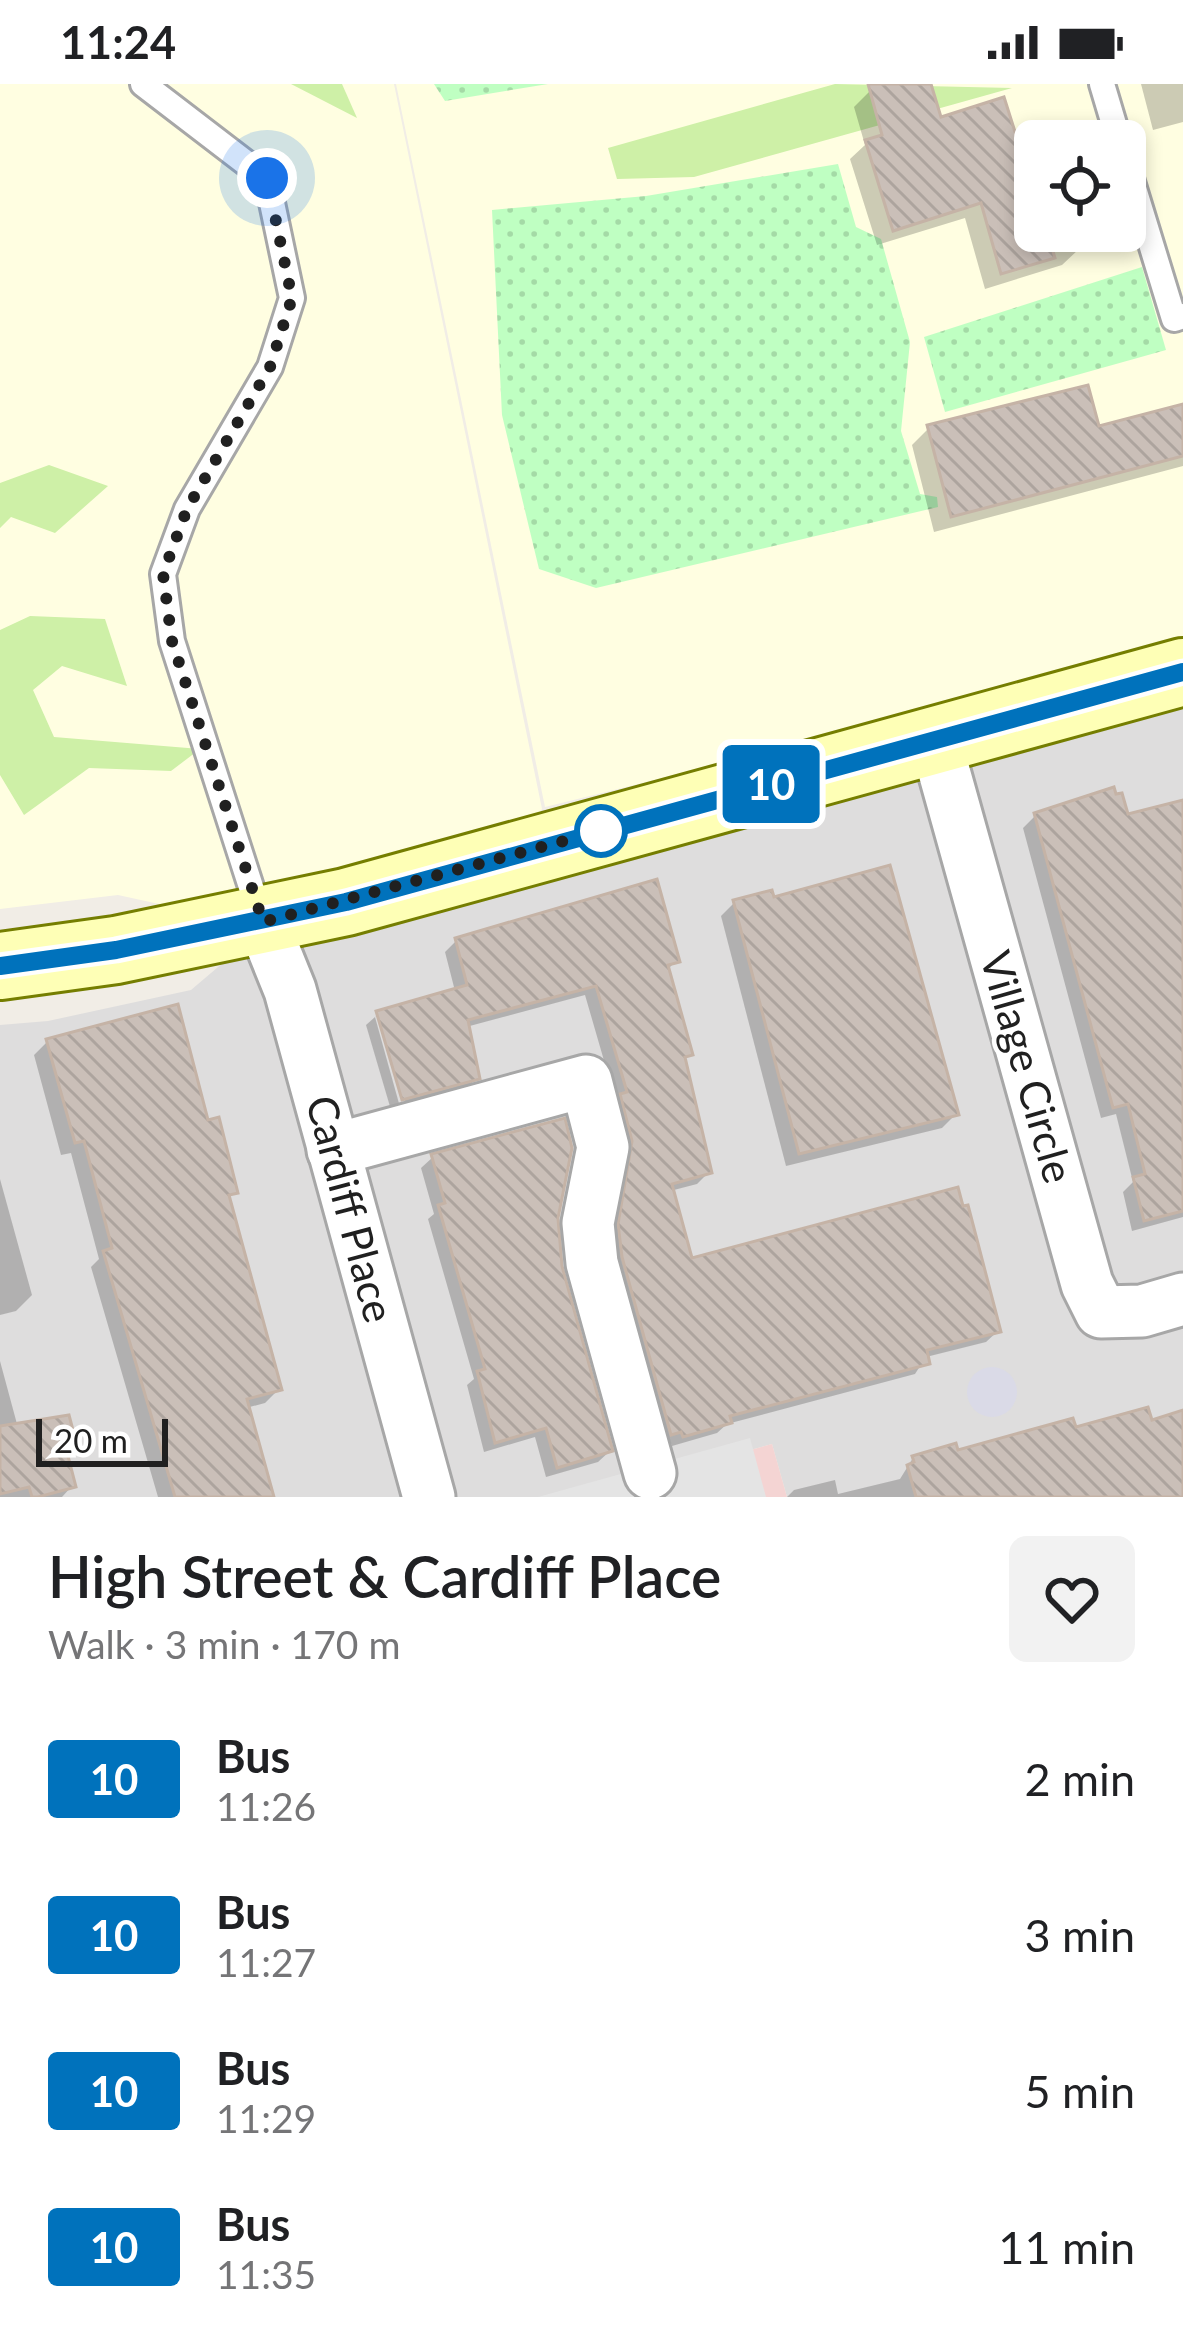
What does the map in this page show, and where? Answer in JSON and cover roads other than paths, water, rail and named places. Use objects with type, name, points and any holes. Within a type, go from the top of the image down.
[{"type":"main road","points":[[0,966],[263,922],[1183,672]]},
{"type":"street","name":"Village Circle","points":[[935,739],[1087,1284],[1101,1312],[1142,1311],[1183,1299]]},
{"type":"street","name":"Cardiff Place","points":[[263,922],[290,990],[429,1497]]},
{"type":"street","points":[[333,1150],[586,1081],[603,1147],[588,1223],[592,1263],[650,1473]]},
{"type":"lane","points":[[143,84],[267,178],[292,298],[270,367],[187,509],[163,574],[172,641],[263,922]]},
{"type":"lane","points":[[1102,84],[1113,120]]},
{"type":"lane","points":[[1146,228],[1174,319],[1183,316]]}]
